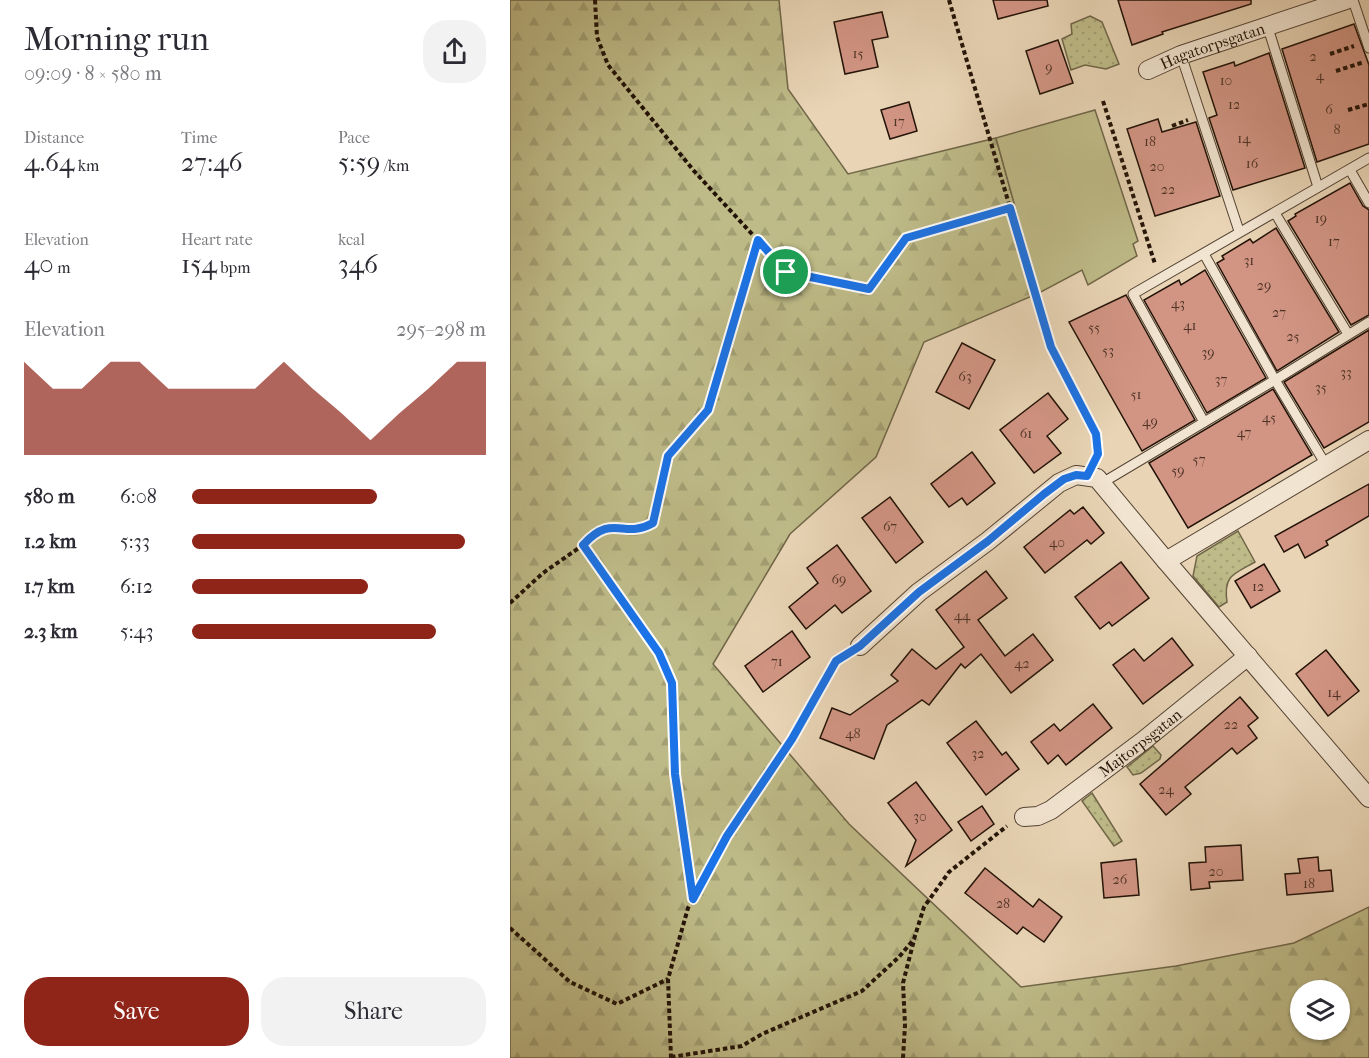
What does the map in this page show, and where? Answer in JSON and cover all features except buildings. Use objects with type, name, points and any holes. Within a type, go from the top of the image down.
[{"type":"street","name":"Hagatorpsgatan","points":[[1148,70],[1181,56],[1346,0]]},
{"type":"street","points":[[1166,561],[1369,440]]},
{"type":"street","points":[[860,646],[919,592],[988,541],[1064,479],[1076,475],[1094,480],[1369,798]]},
{"type":"street","name":"Majtorpsgatan","points":[[1024,817],[1038,816],[1051,810],[1143,741],[1248,656]]},
{"type":"lane","points":[[1353,0],[1368,45]]},
{"type":"lane","points":[[1268,28],[1318,187]]},
{"type":"lane","points":[[1181,56],[1239,231]]},
{"type":"lane","points":[[1204,422],[1133,294],[1369,158]]},
{"type":"lane","points":[[1350,170],[1369,203]]},
{"type":"lane","points":[[1275,213],[1348,334]]},
{"type":"lane","points":[[1204,254],[1326,465]]},
{"type":"lane","points":[[1094,480],[1204,422],[1369,322]]},
{"type":"path","points":[[595,0],[597,37],[608,65],[694,171],[786,272],[869,289],[906,238],[1010,208]]},
{"type":"path","points":[[949,0],[1051,347],[1096,434],[1098,454],[1094,480]]},
{"type":"path","points":[[1330,54],[1368,45]]},
{"type":"path","points":[[1336,70],[1369,60]]},
{"type":"path","points":[[1102,101],[1159,279]]},
{"type":"path","points":[[1348,110],[1369,104]]},
{"type":"path","points":[[510,603],[543,573],[583,545],[594,533],[612,526],[639,530],[653,523],[668,456],[708,410],[758,240]]},
{"type":"path","points":[[583,545],[659,653],[672,683],[675,774],[693,899]]},
{"type":"path","points":[[860,646],[836,661],[792,739],[727,836],[688,908],[668,979],[671,1058],[742,1046],[762,1034],[862,992],[899,957],[914,939]]},
{"type":"path","points":[[903,1058],[906,1025],[903,983],[924,907],[949,872],[1001,829],[1024,817]]},
{"type":"path","points":[[510,928],[570,982],[617,1004],[668,979]]},
{"type":"green space","points":[[510,0],[779,0],[788,89],[848,174],[996,138],[1039,293],[924,342],[876,457],[790,534],[713,664],[849,824],[1021,987],[1176,966],[1294,943],[1369,907],[1369,1058],[510,1058]]},
{"type":"green space","points":[[1090,16],[1102,22],[1119,64],[1106,69],[1085,65],[1071,70],[1062,39],[1072,34],[1071,24]]},
{"type":"green space","points":[[1095,110],[1138,241],[1133,244],[1137,256],[1088,285],[1082,270],[1039,293],[996,138]]},
{"type":"green space","points":[[1238,531],[1255,562],[1232,576],[1227,586],[1227,602],[1219,607],[1193,576],[1197,556]]},
{"type":"green space","points":[[1153,746],[1161,755],[1160,759],[1141,773],[1133,775],[1127,767]]},
{"type":"green space","points":[[1092,793],[1122,841],[1114,846],[1082,801]]},
{"type":"route","points":[[1010,208],[1051,347],[1096,434],[1099,445],[1098,454],[1087,476],[1076,475],[1064,479],[988,541],[919,592],[860,646],[836,661],[792,739],[727,836],[693,899],[675,774],[672,683],[659,653],[583,545],[594,533],[612,526],[639,530],[653,523],[668,456],[708,410],[758,240],[786,272],[869,289],[906,238],[1010,208]]}]
